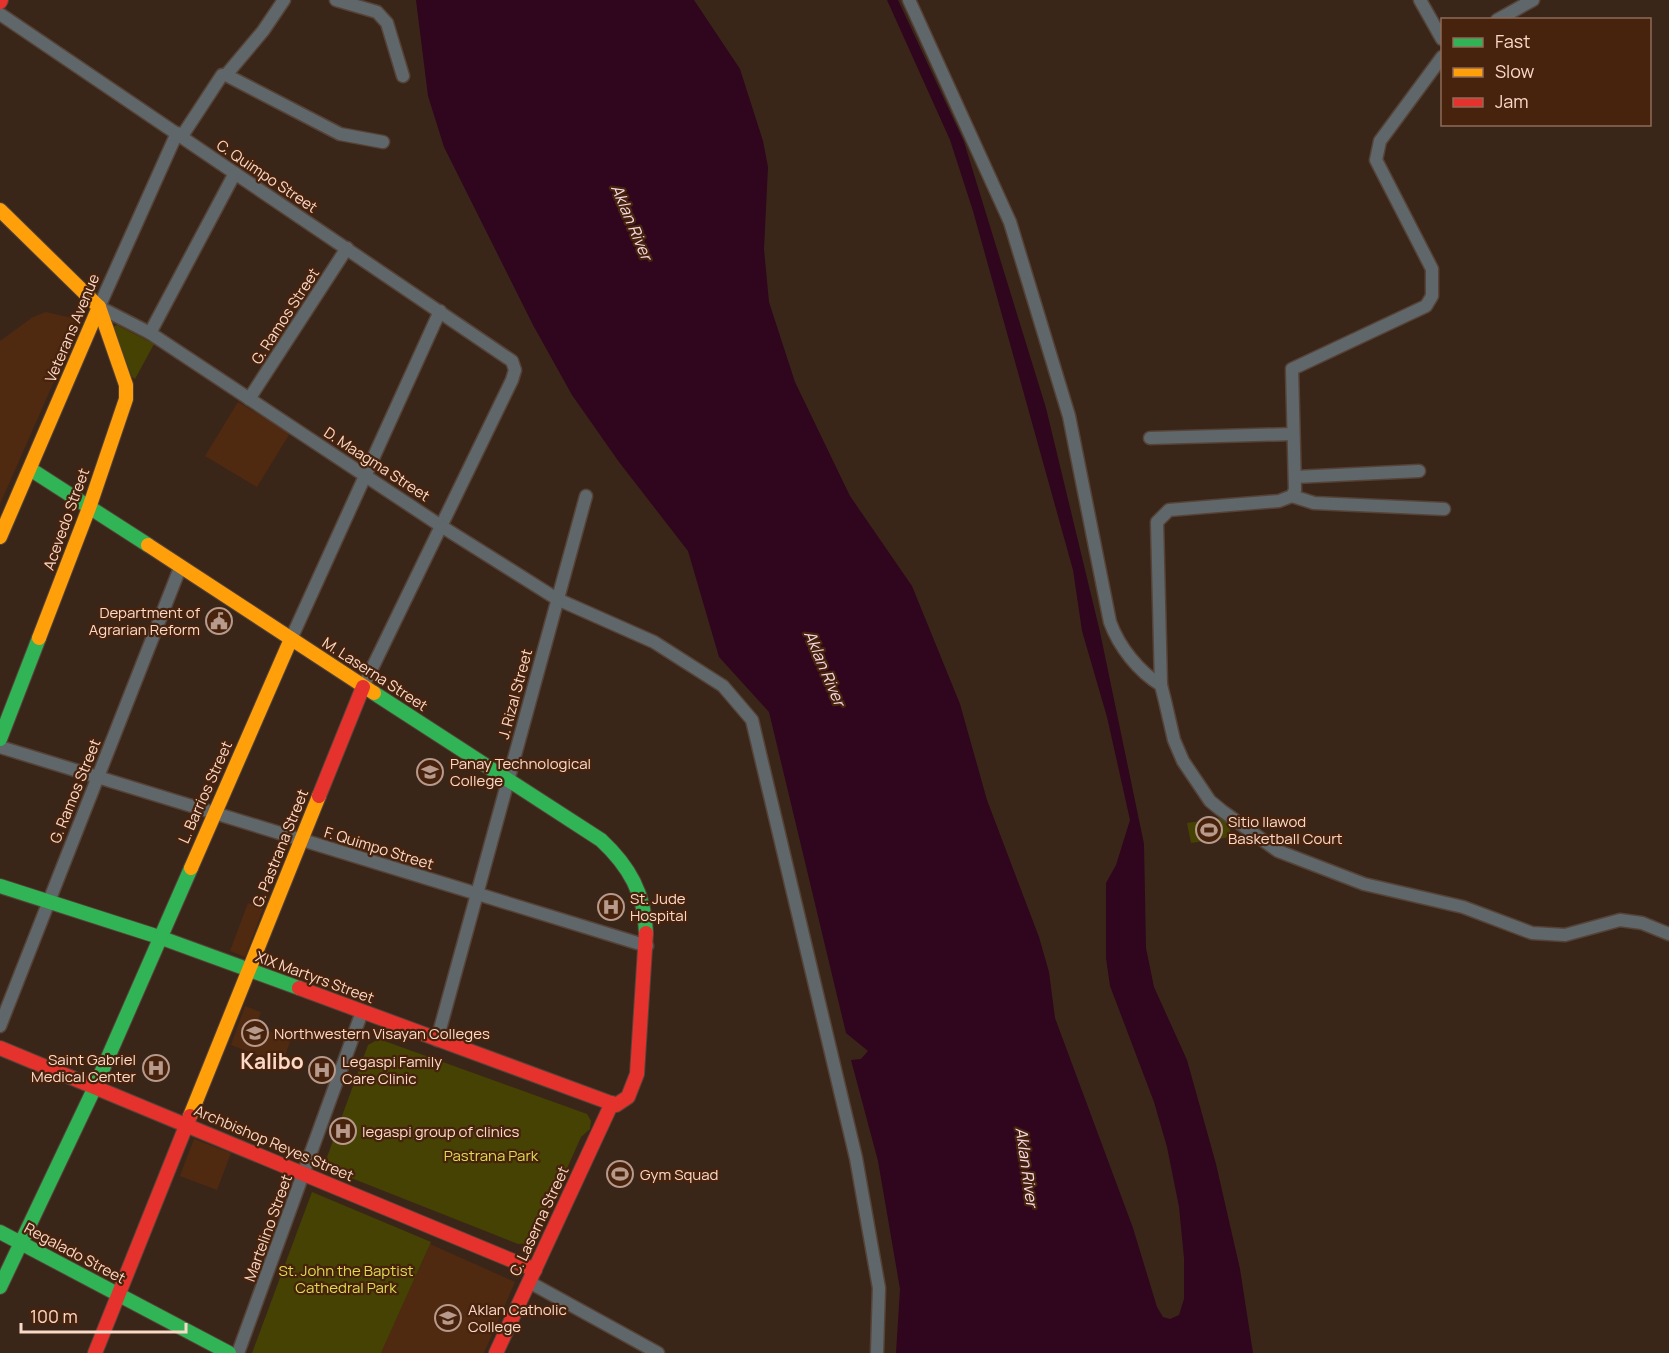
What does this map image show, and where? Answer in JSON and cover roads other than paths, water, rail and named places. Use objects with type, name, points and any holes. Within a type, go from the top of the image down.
[{"type":"street","name":"Veterans Avenue","points":[[0,537],[99,307],[179,134],[222,75],[226,75],[263,31],[284,0]]},
{"type":"street","points":[[336,0],[377,12],[387,23],[403,76]]},
{"type":"street","points":[[909,0],[1010,222],[1069,416],[1110,622],[1116,637],[1147,677],[1161,685]]},
{"type":"street","points":[[1420,0],[1441,36]]},
{"type":"street","points":[[1501,18],[1533,0]]},
{"type":"street","name":"C. Quimpo Street","points":[[0,14],[509,358],[514,365]]},
{"type":"street","points":[[1292,496],[1295,490],[1292,369],[1415,313],[1426,306],[1432,296],[1432,269],[1427,256],[1376,160],[1375,153],[1380,141],[1441,60]]},
{"type":"street","points":[[226,75],[340,134],[383,142]]},
{"type":"street","points":[[150,333],[236,172]]},
{"type":"street","name":"D. Maagma Street","points":[[0,210],[99,307],[150,333],[441,526],[557,598],[664,649],[723,686],[752,720],[856,1158],[879,1288],[877,1353]]},
{"type":"street","name":"G. Ramos Street","points":[[249,399],[347,248]]},
{"type":"street","name":"Acevedo Street","points":[[0,739],[89,508],[126,392],[123,370],[99,307]]},
{"type":"street","name":"L. Barrios Street","points":[[0,1287],[95,1087],[291,639],[440,311]]},
{"type":"street","name":"G. Pastrana Street","points":[[95,1353],[363,687],[514,375],[514,365]]},
{"type":"street","points":[[1150,438],[1293,434]]},
{"type":"street","name":"M. Laserna Street","points":[[30,469],[601,840],[619,857],[641,895],[647,918],[647,946]]},
{"type":"street","points":[[1295,477],[1419,471]]},
{"type":"street","name":"J. Rizal Street","points":[[437,1040],[586,496]]},
{"type":"street","points":[[1444,509],[1314,503],[1292,496],[1279,501],[1169,510],[1160,516],[1157,530],[1161,685],[1174,740],[1183,761],[1210,801],[1278,851],[1364,884],[1463,906],[1532,933],[1565,935],[1620,920],[1642,923],[1667,933]]},
{"type":"street","name":"G. Ramos Street","points":[[0,1026],[180,568]]},
{"type":"street","name":"F. Quimpo Street","points":[[0,747],[647,946]]},
{"type":"street","name":"XIX Martyrs Street","points":[[0,886],[47,903],[159,937],[614,1104]]},
{"type":"street","name":"C. Laserna Street","points":[[496,1353],[614,1104],[627,1097],[637,1074],[647,946]]},
{"type":"street","name":"Martelino Street","points":[[238,1353],[362,1012]]},
{"type":"street","name":"Archbishop Reyes Street","points":[[0,1048],[304,1174],[532,1276]]},
{"type":"street","name":"Regalado Street","points":[[0,1232],[229,1353]]},
{"type":"street","points":[[532,1276],[657,1353]]},
{"type":"water","name":"Aklan River","points":[[416,0],[694,0],[740,69],[763,141],[768,167],[764,249],[769,302],[795,382],[850,496],[912,586],[960,704],[987,800],[1039,937],[1049,972],[1055,1018],[1133,1228],[1157,1307],[1163,1317],[1170,1319],[1179,1315],[1184,1299],[1184,1258],[1179,1207],[1167,1147],[1154,1102],[1110,986],[1106,958],[1106,883],[1116,865],[1130,820],[1107,717],[1082,631],[1073,570],[973,211],[950,140],[887,0],[898,0],[964,142],[1046,408],[1100,632],[1144,844],[1146,948],[1154,987],[1187,1060],[1216,1164],[1240,1269],[1253,1353],[896,1353],[900,1289],[878,1161],[851,1060],[861,1059],[868,1051],[846,1033],[769,712],[719,657],[688,551],[619,462],[572,395],[533,325],[444,147],[428,96]]},
{"type":"place","name":"Department of Agrarian Reform","points":[[219,621]]},
{"type":"place","name":"Panay Technological College","points":[[430,772]]},
{"type":"place","name":"Sitio Ilawod Basketball Court","points":[[1209,830]]},
{"type":"place","name":"St. Jude Hospital","points":[[611,907]]},
{"type":"place","name":"Northwestern Visayan Colleges","points":[[255,1033]]},
{"type":"place","name":"Saint Gabriel Medical Center","points":[[156,1068]]},
{"type":"place","name":"Legaspi Family Care Clinic","points":[[322,1070]]},
{"type":"place","name":"legaspi group of clinics","points":[[343,1131]]},
{"type":"place","name":"Gym Squad","points":[[620,1174]]},
{"type":"place","name":"Aklan Catholic College","points":[[448,1318]]},
{"type":"district","name":"Kalibo","points":[[272,1061]]},
{"type":"park label","name":"Pastrana Park","points":[[491,1155]]},
{"type":"park label","name":"St. John the Baptist Cathedral Park","points":[[346,1278]]}]
